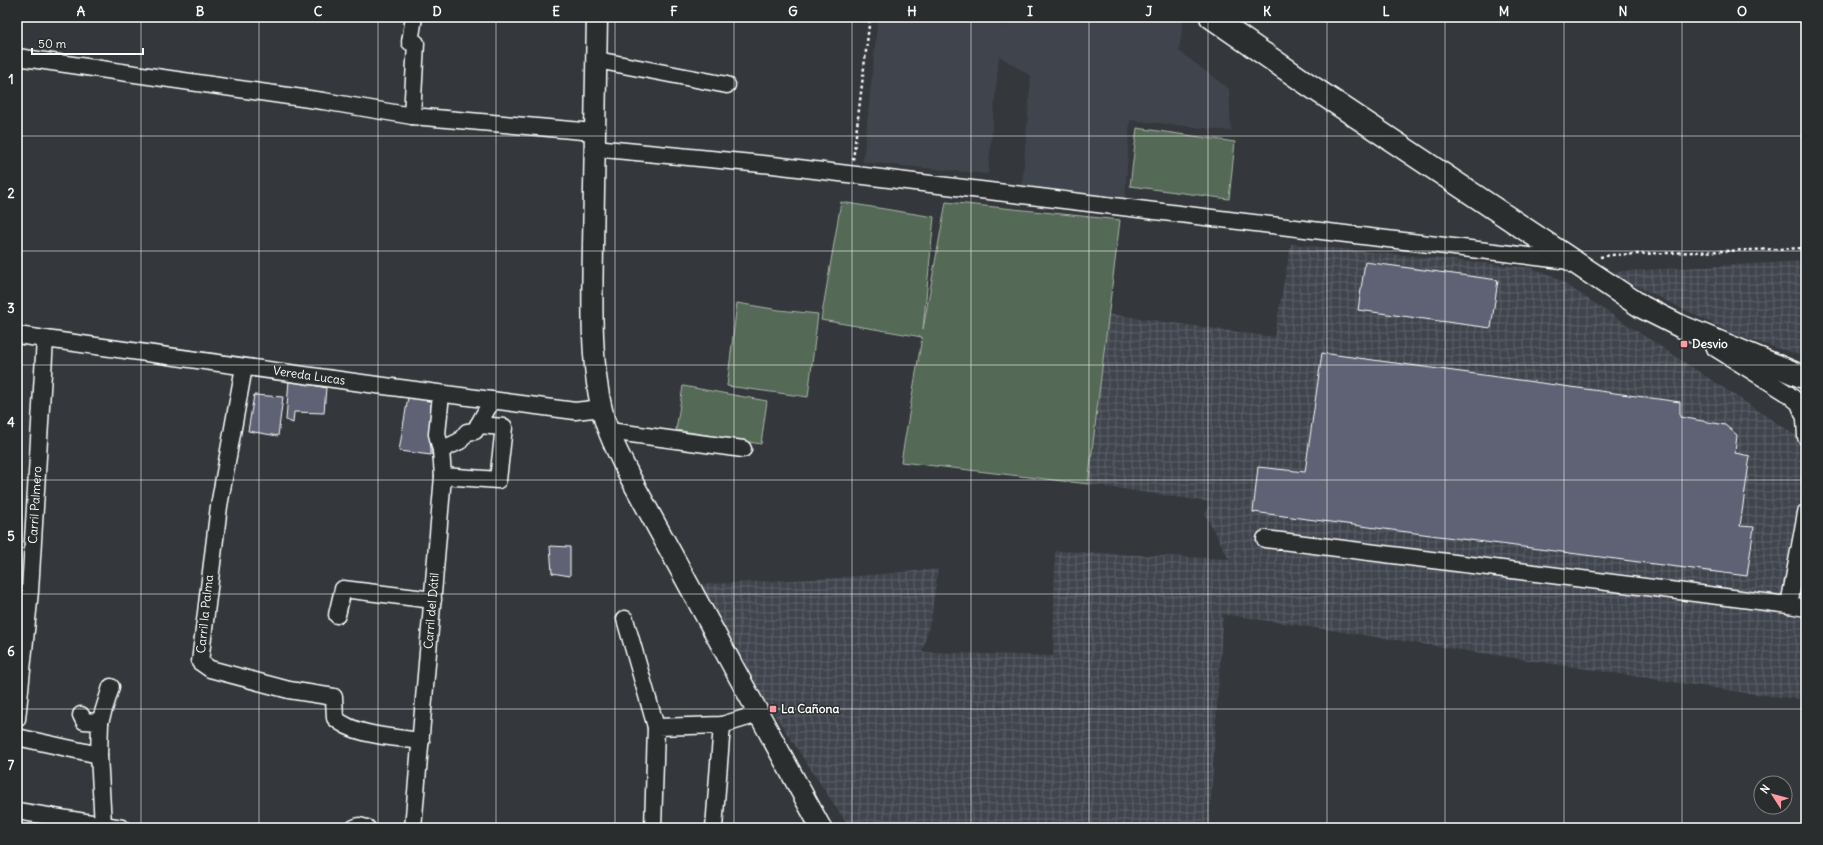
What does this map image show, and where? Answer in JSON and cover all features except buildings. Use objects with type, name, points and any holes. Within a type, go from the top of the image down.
[{"type":"highway","points":[[1211,17],[1306,83],[1642,307],[1680,326],[1806,378]]},
{"type":"highway","points":[[1766,361],[1806,370]]},
{"type":"main road","points":[[597,17],[592,280],[594,342],[602,408],[609,431],[631,479],[821,828]]},
{"type":"street","points":[[412,116],[416,44],[410,42],[414,17]]},
{"type":"street","points":[[17,57],[412,116],[773,165],[1574,262]]},
{"type":"street","points":[[597,60],[727,85]]},
{"type":"street","points":[[1680,326],[1787,393],[1799,403],[1805,418],[1806,436]]},
{"type":"street","name":"Vereda Lucas","points":[[17,335],[441,394],[575,411],[602,408]]},
{"type":"street","name":"Carril Palmero","points":[[17,719],[30,591],[45,339]]},
{"type":"street","name":"Carril la Palma","points":[[244,367],[218,506],[200,662],[210,669],[289,690],[334,697],[336,718],[342,724],[357,730],[421,740]]},
{"type":"street","name":"Carril del Dátil","points":[[413,828],[443,476],[441,450],[437,434],[441,394]]},
{"type":"street","points":[[441,450],[460,442],[467,432],[475,431],[492,400]]},
{"type":"street","points":[[443,476],[498,480],[504,427],[478,425]]},
{"type":"street","points":[[609,431],[743,449]]},
{"type":"street","points":[[1789,605],[1806,513]]},
{"type":"street","points":[[1265,539],[1806,608]]},
{"type":"street","points":[[337,615],[343,589],[433,600]]},
{"type":"street","points":[[625,619],[656,727],[653,828]]},
{"type":"street","points":[[103,825],[99,755],[100,722],[111,687]]},
{"type":"street","points":[[656,727],[722,725],[758,714]]},
{"type":"street","points":[[81,715],[84,721],[100,722]]},
{"type":"street","points":[[714,828],[722,725]]},
{"type":"street","points":[[17,737],[99,755]]},
{"type":"street","points":[[17,811],[122,828]]},
{"type":"street","points":[[354,828],[359,826],[367,828]]},
{"type":"path","points":[[852,174],[870,17]]},
{"type":"path","points":[[1574,262],[1611,255],[1806,248]]},
{"type":"shaded area","points":[[878,17],[1003,17],[1002,30],[1006,17],[1177,17],[1183,21],[1179,51],[1229,89],[1231,131],[1130,120],[1125,199],[1022,187],[1031,76],[999,56],[988,174],[863,162]]},
{"type":"shaded area","points":[[1291,244],[1532,268],[1553,276],[1806,442],[1806,700],[1747,693],[1223,614],[1209,828],[850,828],[688,585],[835,578],[938,569],[931,618],[922,652],[1053,656],[1055,551],[1229,559],[1205,514],[1210,502],[1088,484],[1109,314],[1274,337]]},
{"type":"shaded area","points":[[1806,261],[1806,357],[1738,336],[1608,272]]},
{"type":"green space","points":[[1137,128],[1235,142],[1229,199],[1130,186]]},
{"type":"green space","points":[[841,202],[934,217],[923,329],[946,202],[1120,220],[1088,484],[901,462],[922,337],[821,320]]},
{"type":"green space","points":[[737,303],[779,310],[818,314],[808,397],[727,386]]},
{"type":"green space","points":[[683,386],[767,401],[761,444],[676,430]]},
{"type":"place","name":"Desvio","points":[[1684,344]]},
{"type":"place","name":"La Cañona","points":[[773,709]]}]
